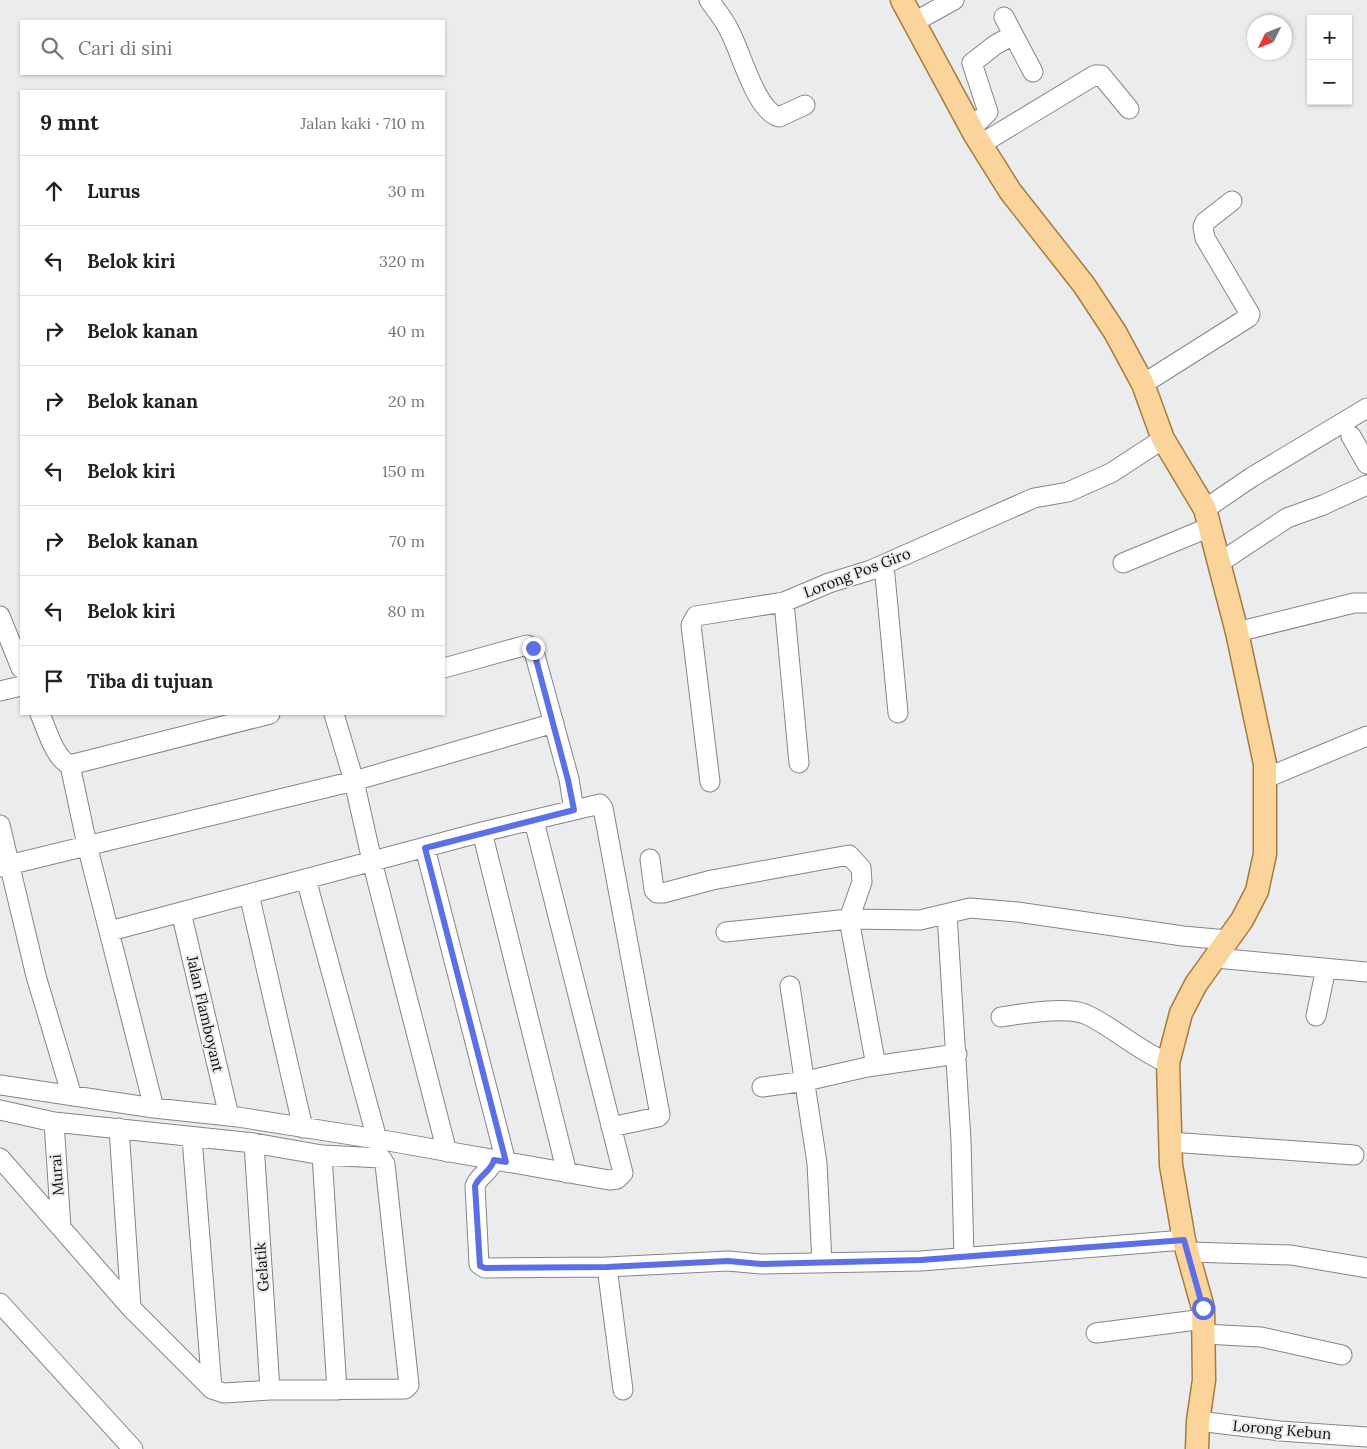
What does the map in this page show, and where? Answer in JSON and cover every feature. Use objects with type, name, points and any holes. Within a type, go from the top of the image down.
[{"type":"main road","points":[[902,0],[977,136],[1010,190],[1084,284],[1115,332],[1143,384],[1163,439],[1208,518],[1237,632],[1266,778],[1265,854],[1257,891],[1242,920],[1196,984],[1180,1013],[1168,1063],[1171,1165],[1186,1246],[1203,1308],[1204,1380],[1196,1449]]},
{"type":"street","points":[[710,0],[729,30],[757,94],[769,110],[779,117],[805,106]]},
{"type":"street","points":[[914,22],[954,0]]},
{"type":"street","points":[[1004,17],[1033,72]]},
{"type":"street","points":[[977,136],[988,112],[972,63],[995,45],[1013,35]]},
{"type":"street","points":[[977,136],[1095,75],[1101,76],[1129,109]]},
{"type":"street","points":[[1143,384],[1250,317],[1205,238],[1203,226],[1205,222],[1232,201]]},
{"type":"street","points":[[1123,563],[1208,518],[1252,477],[1367,408]]},
{"type":"street","points":[[1352,436],[1367,464]]},
{"type":"street","name":"Lorong Pos Giro","points":[[710,782],[690,625],[693,618],[703,614],[784,602],[884,565],[955,531],[1034,498],[1068,492],[1111,473],[1163,439]]},
{"type":"street","points":[[1219,563],[1287,518],[1367,485]]},
{"type":"street","points":[[884,565],[898,713]]},
{"type":"street","points":[[784,602],[799,763]]},
{"type":"street","points":[[1237,632],[1354,603],[1367,603]]},
{"type":"street","points":[[0,616],[20,666]]},
{"type":"street","points":[[445,668],[530,645],[533,648],[554,723],[574,810]]},
{"type":"street","points":[[0,691],[20,686]]},
{"type":"street","points":[[40,715],[59,754],[64,762],[70,765],[266,715]]},
{"type":"street","points":[[334,715],[354,781],[372,861],[447,1152]]},
{"type":"street","points":[[5,865],[354,781],[554,723]]},
{"type":"street","points":[[1266,778],[1367,736]]},
{"type":"street","points":[[70,765],[86,844],[154,1108]]},
{"type":"street","points":[[110,932],[482,832],[600,804],[603,808],[660,1115],[611,1127]]},
{"type":"street","points":[[0,1085],[154,1108],[229,1116],[377,1139],[609,1180],[621,1177],[623,1173],[534,821]]},
{"type":"street","points":[[0,824],[5,865],[72,1096]]},
{"type":"street","points":[[482,832],[567,1173]]},
{"type":"street","points":[[425,848],[500,1161]]},
{"type":"street","points":[[650,859],[654,890],[663,894],[712,880],[848,855],[861,868],[862,882],[849,919],[876,1066]]},
{"type":"street","points":[[306,879],[377,1139]]},
{"type":"street","points":[[249,894],[302,1128]]},
{"type":"street","points":[[726,932],[849,919],[920,920],[970,908],[1017,912],[1183,936],[1221,949],[1326,968],[1367,972]]},
{"type":"street","name":"Jalan Flamboyant","points":[[181,912],[229,1116]]},
{"type":"street","points":[[947,914],[956,1054],[964,1258]]},
{"type":"street","points":[[1316,1016],[1326,968]]},
{"type":"street","points":[[790,986],[817,1163],[822,1262]]},
{"type":"street","points":[[1001,1017],[1041,1010],[1084,1013],[1153,1057],[1168,1063]]},
{"type":"street","points":[[762,1087],[806,1081],[876,1066],[956,1054]]},
{"type":"street","points":[[0,1110],[54,1122],[254,1144],[322,1155],[378,1157],[385,1164],[410,1382],[405,1389],[270,1390],[224,1393],[212,1389],[132,1308],[0,1158]]},
{"type":"street","name":"Murai","points":[[54,1122],[61,1228]]},
{"type":"street","points":[[119,1128],[132,1308]]},
{"type":"street","points":[[192,1138],[212,1389]]},
{"type":"street","points":[[1170,1142],[1354,1155]]},
{"type":"street","name":"Gelatik","points":[[254,1144],[270,1390]]},
{"type":"street","points":[[322,1155],[338,1390]]},
{"type":"street","points":[[500,1161],[478,1180],[475,1186],[480,1266],[485,1268],[607,1267],[728,1261],[761,1264],[964,1258],[1186,1246],[1291,1255],[1367,1268]]},
{"type":"street","points":[[607,1267],[623,1390]]},
{"type":"street","points":[[0,1303],[132,1449]]},
{"type":"street","points":[[1096,1333],[1204,1327],[1342,1354]]},
{"type":"street","name":"Lorong Kebun","points":[[1198,1421],[1280,1431],[1344,1442],[1367,1437]]},
{"type":"route","points":[[533,648],[568,780],[574,810],[425,848],[506,1162],[494,1160],[490,1169],[478,1180],[475,1186],[479,1264],[482,1268],[607,1267],[642,1263],[728,1261],[761,1264],[921,1260],[1008,1255],[1184,1240],[1203,1308]]}]
